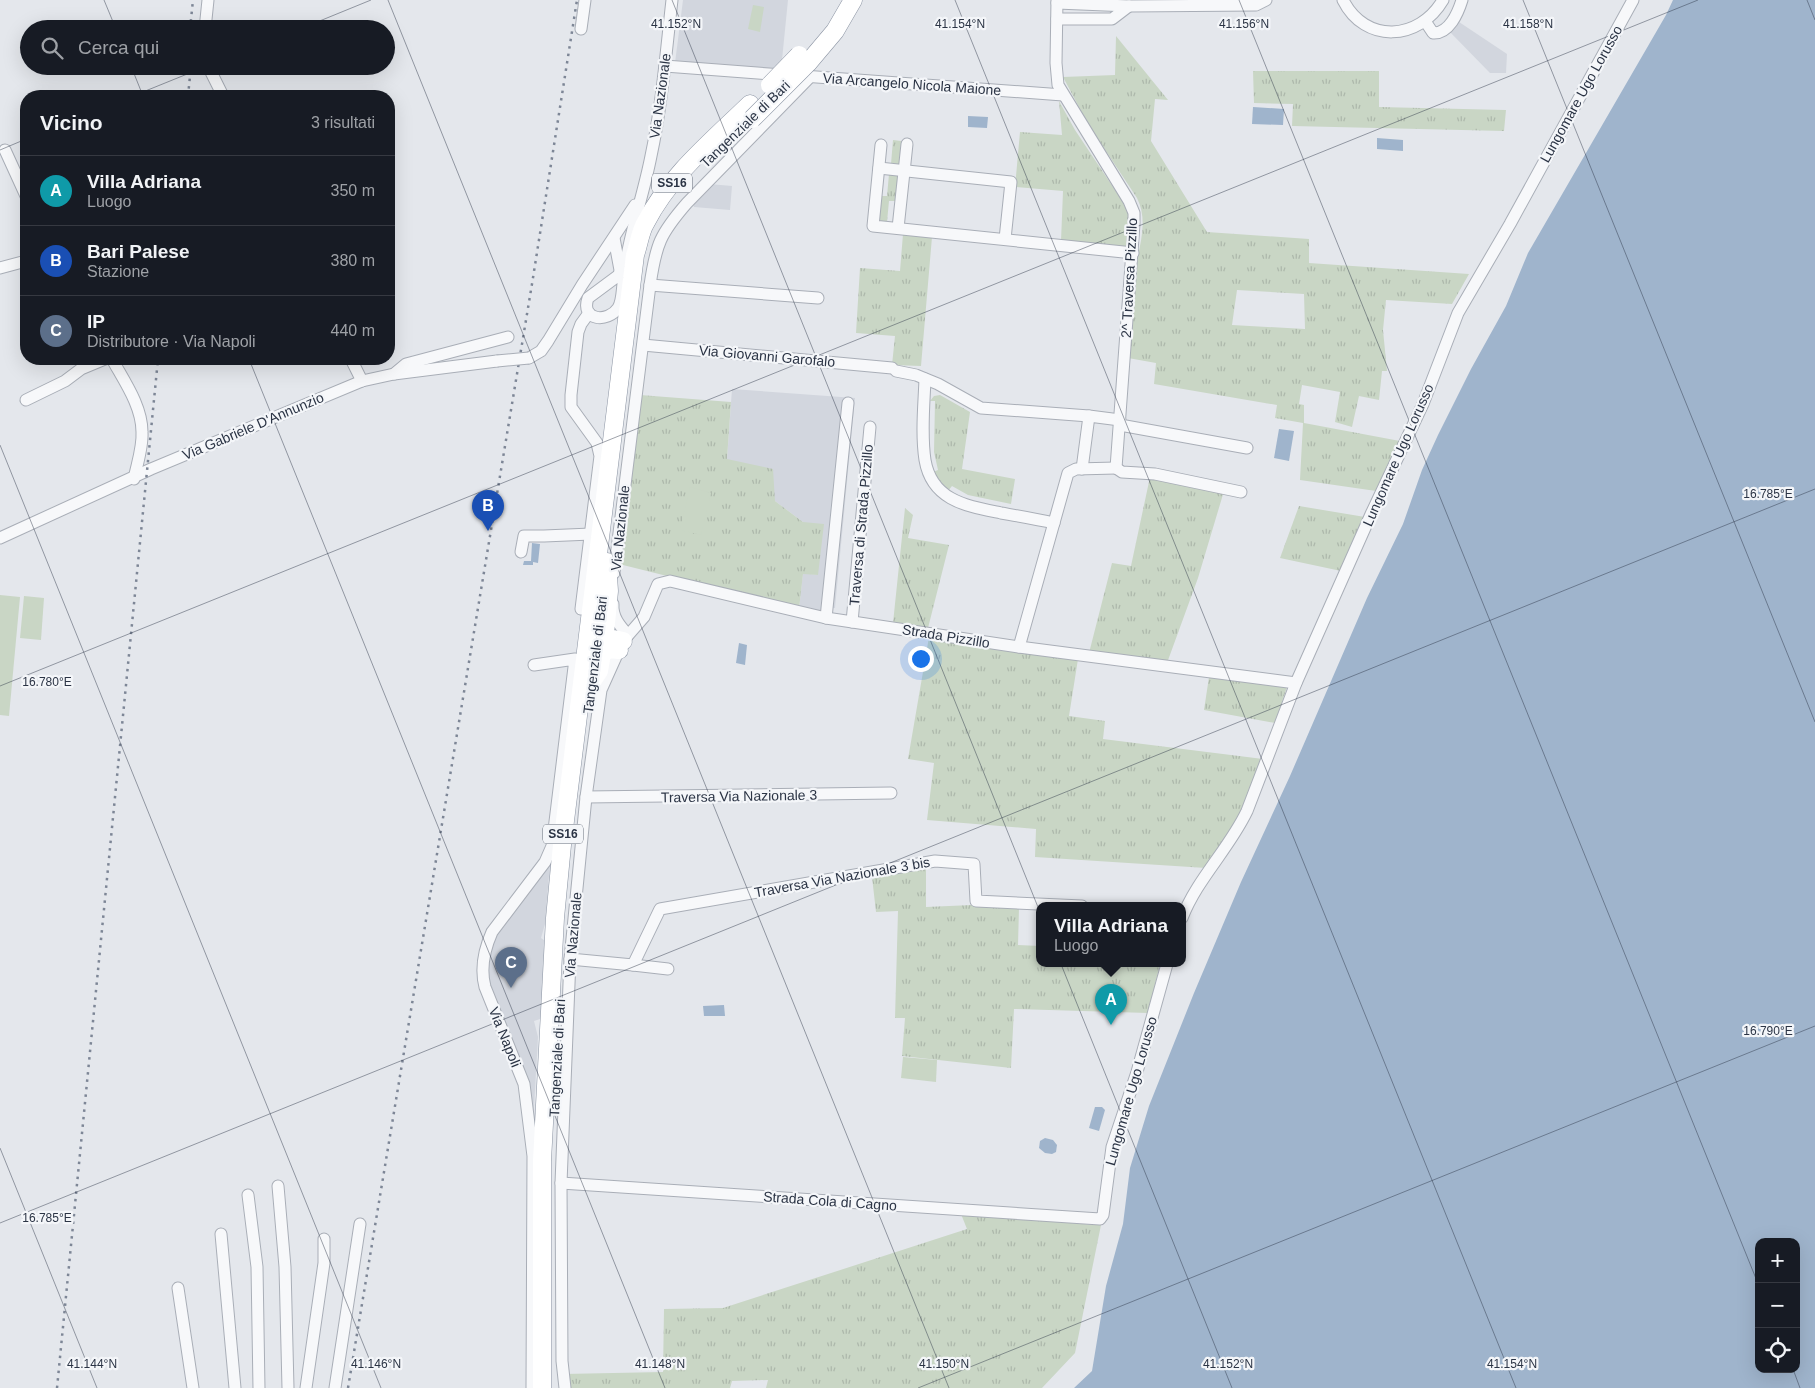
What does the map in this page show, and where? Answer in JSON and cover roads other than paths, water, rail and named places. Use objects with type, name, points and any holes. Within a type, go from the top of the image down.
[{"type":"highway","name":"Tangenziale di Bari","points":[[806,65],[840,0]]},
{"type":"highway","name":"Tangenziale di Bari","points":[[542,1388],[542,1161],[555,918],[562,845],[636,255],[644,223],[660,197],[683,169],[806,65],[836,31],[853,0]]},
{"type":"highway","name":"Tangenziale di Bari","points":[[554,1388],[552,1158],[555,1076],[570,855],[645,257],[654,229],[668,205],[751,112]]},
{"type":"highway","points":[[607,562],[609,591],[606,634],[609,638],[624,642]]},
{"type":"highway","points":[[591,683],[599,671],[602,654],[624,642]]},
{"type":"street","points":[[206,20],[208,0]]},
{"type":"street","points":[[581,29],[585,0]]},
{"type":"street","name":"Via Nazionale","points":[[589,313],[593,317],[600,318],[613,314],[618,308],[621,298],[626,230],[643,192],[654,138],[665,66],[672,0]]},
{"type":"street","points":[[1063,95],[1056,77],[1057,2],[1129,6],[1256,5],[1266,0]]},
{"type":"street","points":[[1343,0],[1346,8],[1356,19],[1369,27],[1383,31],[1398,32],[1426,21],[1436,11],[1442,0]]},
{"type":"street","points":[[1426,21],[1434,33],[1439,33],[1450,26],[1462,0]]},
{"type":"street","name":"Lungomare Ugo Lorusso","points":[[1186,910],[1201,883],[1237,831],[1247,811],[1296,683],[1372,512],[1423,404],[1458,313],[1510,224],[1633,0]]},
{"type":"street","points":[[1057,19],[1112,19],[1129,6]]},
{"type":"street","name":"Via Nazionale","points":[[565,1388],[562,1361],[560,1183],[570,959],[586,797],[598,707],[601,690],[624,642],[614,614],[614,567],[654,260],[660,240],[670,223],[806,65]]},
{"type":"street","name":"Via Arcangelo Nicola Maione","points":[[665,66],[806,65],[1063,95]]},
{"type":"street","points":[[212,75],[220,90]]},
{"type":"street","name":"2^ Traversa Pizzillo","points":[[1063,95],[1129,201],[1134,213],[1133,253],[1116,468]]},
{"type":"street","points":[[881,144],[873,226],[1133,253]]},
{"type":"street","points":[[898,228],[907,144]]},
{"type":"street","points":[[5,150],[20,183]]},
{"type":"street","points":[[879,168],[1011,182],[1005,240]]},
{"type":"street","points":[[594,267],[626,230]]},
{"type":"street","points":[[594,267],[606,258],[614,243]]},
{"type":"street","points":[[581,609],[600,456],[597,443],[571,407],[571,395],[578,332],[580,324],[589,313],[586,308],[588,298],[619,275],[620,270],[614,243]]},
{"type":"street","points":[[606,258],[618,262]]},
{"type":"street","points":[[0,268],[20,263]]},
{"type":"street","name":"Via Gabriele D'Annunzio","points":[[20,529],[151,469],[362,381],[394,374],[529,358],[540,351],[548,341],[594,267]]},
{"type":"street","points":[[650,285],[818,298]]},
{"type":"street","points":[[394,374],[406,364],[508,337]]},
{"type":"street","name":"Via Giovanni Garofalo","points":[[643,345],[894,369],[925,379],[982,408],[1089,416]]},
{"type":"street","points":[[26,400],[65,381],[81,369],[91,365]]},
{"type":"street","points":[[115,365],[142,421],[142,434],[134,478]]},
{"type":"street","points":[[355,365],[362,381]]},
{"type":"street","points":[[925,379],[924,449],[929,473],[942,493],[951,499],[972,507],[1054,523]]},
{"type":"street","points":[[826,618],[848,403]]},
{"type":"street","points":[[1082,469],[1089,416],[1247,448]]},
{"type":"street","name":"Traversa di Strada Pizzillo","points":[[852,622],[870,427]]},
{"type":"street","points":[[1019,647],[1068,473],[1076,469],[1116,468],[1122,472],[1155,474],[1241,492]]},
{"type":"street","points":[[0,533],[20,529]]},
{"type":"street","points":[[0,538],[20,529]]},
{"type":"street","points":[[521,552],[524,536],[591,534]]},
{"type":"street","name":"Strada Pizzillo","points":[[624,642],[644,617],[658,584],[670,581],[826,618],[1019,647],[1296,683]]},
{"type":"street","name":"Via Napoli","points":[[532,1388],[533,1156],[529,1116],[524,1084],[485,987],[482,966],[488,940],[492,932],[545,862],[552,846],[575,660],[534,665]]},
{"type":"street","name":"Traversa Via Nazionale 3","points":[[586,797],[892,794]]},
{"type":"street","name":"Traversa Via Nazionale 3 bis","points":[[633,965],[660,909],[935,861],[974,864],[976,901],[1036,904]]},
{"type":"street","points":[[570,959],[668,968]]},
{"type":"street","name":"Lungomare Ugo Lorusso","points":[[1100,1219],[1103,1215],[1112,1147],[1137,1072],[1165,967]]},
{"type":"street","name":"Strada Cola di Cagno","points":[[560,1183],[1100,1219]]},
{"type":"street","points":[[278,1186],[285,1268],[288,1388]]},
{"type":"street","points":[[248,1195],[257,1267],[259,1388]]},
{"type":"street","points":[[335,1388],[360,1224]]},
{"type":"street","points":[[221,1234],[235,1388]]},
{"type":"street","points":[[306,1388],[324,1263],[324,1239]]},
{"type":"street","points":[[178,1288],[194,1388]]},
{"type":"water","points":[[1673,0],[1815,0],[1815,1388],[1074,1388],[1092,1371],[1106,1286],[1123,1224],[1130,1168],[1149,1106],[1194,993],[1367,598],[1403,524],[1422,470],[1471,369],[1506,306],[1528,253]]},
{"type":"water","points":[[1253,107],[1284,109],[1283,125],[1252,124]]},
{"type":"water","points":[[968,116],[988,117],[987,128],[968,127]]},
{"type":"water","points":[[1377,138],[1403,140],[1403,151],[1377,149]]},
{"type":"water","points":[[1279,429],[1294,431],[1289,461],[1274,458]]},
{"type":"water","points":[[532,543],[540,544],[538,563],[533,562],[533,565],[523,565],[524,561],[531,561]]},
{"type":"water","points":[[739,643],[747,645],[745,665],[736,663]]},
{"type":"water","points":[[724,1005],[725,1016],[704,1016],[703,1006]]},
{"type":"water","points":[[1095,1107],[1102,1107],[1105,1110],[1099,1131],[1089,1128]]},
{"type":"water","points":[[1045,1138],[1053,1140],[1057,1145],[1056,1152],[1052,1154],[1045,1153],[1039,1148],[1040,1141]]},
{"type":"railway","points":[[191,20],[193,0]]},
{"type":"railway","points":[[348,1388],[532,284],[577,0]]},
{"type":"railway","points":[[189,90],[190,75]]},
{"type":"railway","points":[[57,1388],[157,365]]},
{"type":"place","name":"Bari Palese","points":[[488,531]]},
{"type":"place","name":"IP","points":[[511,988]]},
{"type":"place","name":"Villa Adriana","points":[[1111,1025]]}]
